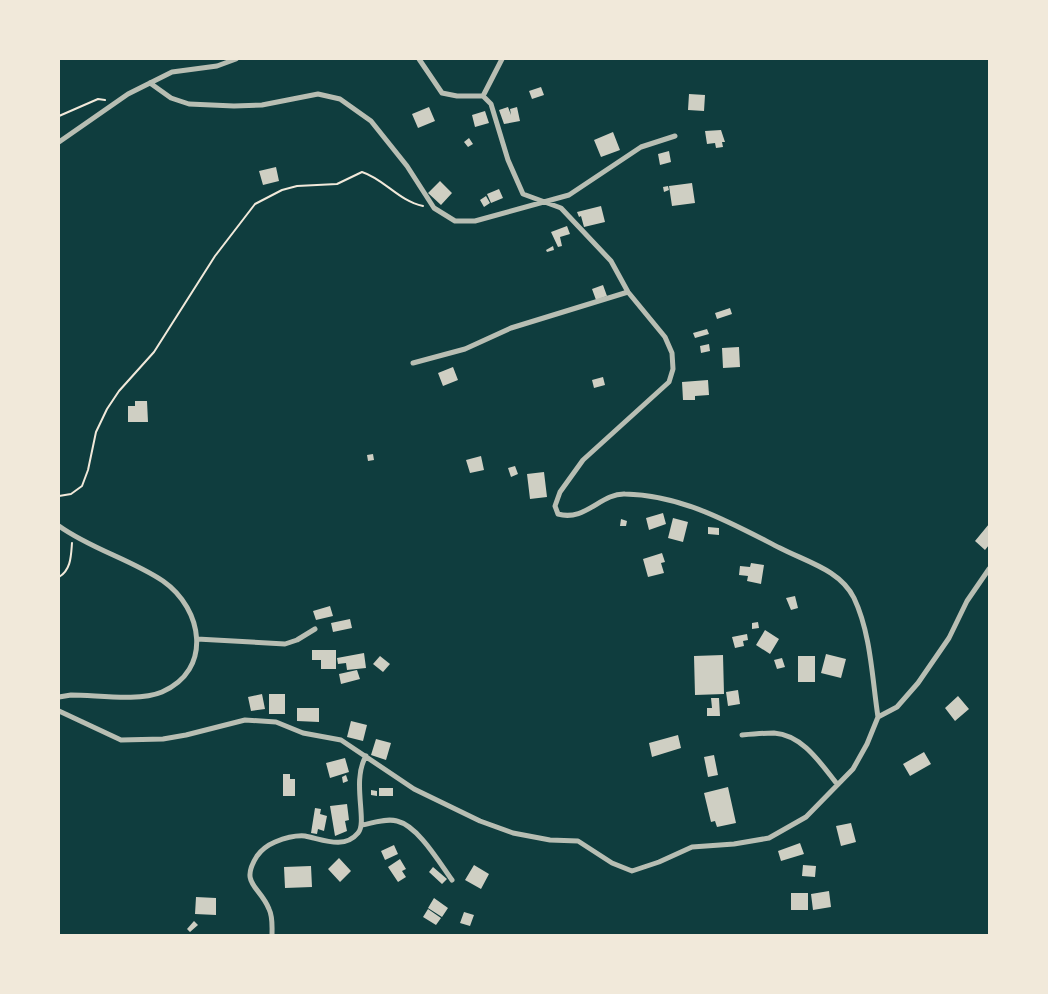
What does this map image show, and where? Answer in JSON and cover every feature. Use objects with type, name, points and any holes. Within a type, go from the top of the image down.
[{"type":"street","points":[[59,142],[118,101],[172,72],[217,66],[236,59]]},
{"type":"street","points":[[59,712],[121,740],[134,741],[186,736],[245,720],[264,720],[276,722],[303,733],[341,740],[414,789],[480,821],[513,834],[550,840],[578,841],[612,863],[632,871],[659,862],[692,847],[734,844],[769,838],[806,817],[824,801],[853,768],[867,744],[878,717],[869,654],[854,599],[844,582],[826,569],[706,511],[677,502],[622,493],[584,512],[566,517],[558,514],[555,506],[560,492],[570,477],[608,436],[627,422],[669,382],[673,369],[672,353],[665,337],[628,292],[611,261],[592,239],[561,208],[550,202],[523,194],[508,160],[490,104],[483,96],[457,96],[442,92],[419,59]]},
{"type":"street","points":[[483,96],[502,59]]},
{"type":"street","points":[[150,83],[171,98],[189,104],[262,105],[318,94],[340,99],[372,121],[387,138],[434,208],[455,220],[476,220],[550,202],[569,195],[641,147],[675,136]]},
{"type":"street","points":[[413,363],[464,349],[511,328],[628,292]]},
{"type":"street","points":[[59,526],[72,536],[164,582],[185,602],[192,614],[197,639],[195,655],[189,671],[182,680],[161,692],[148,695],[71,695],[59,697]]},
{"type":"street","points":[[878,717],[898,707],[918,683],[949,638],[966,601],[989,569]]},
{"type":"street","points":[[197,639],[285,644],[297,640],[315,629]]},
{"type":"street","points":[[742,735],[776,733],[798,742],[816,758],[837,784]]},
{"type":"street","points":[[272,935],[270,910],[250,881],[251,868],[258,855],[269,845],[290,836],[304,836],[326,842],[343,842],[356,836],[362,826],[358,786],[360,766],[366,756]]},
{"type":"street","points":[[362,826],[388,820],[406,825],[416,833],[452,880]]},
{"type":"path","points":[[59,116],[98,99],[118,101]]},
{"type":"path","points":[[59,496],[71,494],[82,486],[88,470],[96,432],[107,409],[119,391],[154,352],[215,256],[255,204],[282,190],[297,186],[337,184],[362,172],[370,175],[399,196],[419,205],[434,208]]},
{"type":"path","points":[[59,577],[64,574],[68,567],[72,536]]},
{"type":"building","points":[[541,87],[544,95],[532,99],[529,91]]},
{"type":"building","points":[[689,94],[705,95],[704,111],[688,110]]},
{"type":"building","points":[[429,107],[435,121],[418,128],[412,114]]},
{"type":"building","points":[[508,107],[511,115],[510,109],[517,107],[520,121],[504,124],[499,110]]},
{"type":"building","points":[[485,111],[489,123],[475,127],[472,115]]},
{"type":"building","points":[[721,130],[725,142],[722,142],[723,147],[716,148],[715,143],[707,144],[705,131]]},
{"type":"building","points":[[613,132],[620,150],[601,157],[594,140]]},
{"type":"building","points":[[469,138],[473,144],[468,147],[464,142]]},
{"type":"building","points":[[669,151],[671,162],[660,165],[658,154]]},
{"type":"building","points":[[276,167],[279,181],[263,185],[259,171]]},
{"type":"building","points":[[440,181],[452,193],[441,205],[428,193]]},
{"type":"building","points":[[692,183],[695,203],[672,206],[669,186]]},
{"type":"building","points":[[668,186],[669,190],[664,192],[663,187]]},
{"type":"building","points":[[499,189],[503,198],[491,203],[487,194]]},
{"type":"building","points":[[486,196],[490,203],[484,207],[480,200]]},
{"type":"building","points":[[601,206],[605,222],[584,227],[581,216],[579,217],[577,212]]},
{"type":"building","points":[[567,226],[570,234],[560,237],[562,246],[558,247],[551,232]]},
{"type":"building","points":[[553,246],[554,250],[547,252],[546,250]]},
{"type":"building","points":[[603,285],[607,296],[596,300],[592,289]]},
{"type":"building","points":[[730,308],[732,314],[717,319],[715,313]]},
{"type":"building","points":[[707,329],[709,334],[695,338],[693,333]]},
{"type":"building","points":[[709,344],[710,351],[701,353],[700,346]]},
{"type":"building","points":[[739,347],[740,367],[723,368],[722,348]]},
{"type":"building","points":[[453,367],[458,380],[443,386],[438,373]]},
{"type":"building","points":[[603,377],[605,385],[594,388],[592,380]]},
{"type":"building","points":[[708,380],[709,395],[695,396],[695,400],[683,400],[682,382]]},
{"type":"building","points":[[135,401],[147,401],[148,422],[128,422],[128,406],[135,406]]},
{"type":"building","points":[[373,454],[374,460],[368,461],[367,455]]},
{"type":"building","points":[[481,456],[484,470],[470,473],[466,460]]},
{"type":"building","points":[[515,466],[518,474],[511,477],[508,468]]},
{"type":"building","points":[[544,472],[547,497],[530,499],[527,474]]},
{"type":"building","points":[[663,513],[666,524],[649,530],[646,518]]},
{"type":"building","points":[[673,518],[688,522],[683,542],[668,538]]},
{"type":"building","points":[[621,519],[627,521],[626,526],[620,526]]},
{"type":"building","points":[[989,524],[989,545],[985,550],[975,541]]},
{"type":"building","points":[[708,527],[719,528],[719,535],[708,534]]},
{"type":"building","points":[[662,553],[665,562],[661,563],[664,573],[648,577],[643,559]]},
{"type":"building","points":[[751,563],[764,565],[761,584],[747,581],[748,576],[739,575],[740,566],[750,567]]},
{"type":"building","points":[[795,596],[798,608],[791,610],[786,598]]},
{"type":"building","points":[[330,606],[333,616],[316,620],[313,611]]},
{"type":"building","points":[[350,619],[352,628],[333,632],[331,623]]},
{"type":"building","points":[[758,622],[759,628],[752,629],[752,623]]},
{"type":"building","points":[[765,630],[779,639],[770,654],[756,645]]},
{"type":"building","points":[[747,634],[748,640],[743,641],[744,646],[735,648],[732,637]]},
{"type":"building","points":[[312,650],[336,650],[336,669],[321,669],[321,660],[312,660]]},
{"type":"building","points":[[364,653],[366,668],[347,670],[346,663],[338,664],[337,658]]},
{"type":"building","points":[[826,654],[846,659],[841,678],[821,673]]},
{"type":"building","points":[[723,655],[724,694],[695,695],[694,656]]},
{"type":"building","points":[[380,656],[390,664],[383,672],[373,664]]},
{"type":"building","points":[[798,656],[815,656],[815,682],[798,682]]},
{"type":"building","points":[[782,658],[785,667],[777,669],[774,660]]},
{"type":"building","points":[[357,670],[360,679],[341,684],[339,674]]},
{"type":"building","points":[[738,690],[740,704],[728,706],[726,692]]},
{"type":"building","points":[[262,694],[265,709],[251,711],[248,697]]},
{"type":"building","points":[[269,694],[285,694],[285,714],[269,714]]},
{"type":"building","points":[[958,696],[969,709],[955,721],[945,708]]},
{"type":"building","points":[[711,698],[719,698],[720,716],[707,716],[707,708],[712,708]]},
{"type":"building","points":[[297,708],[319,708],[319,722],[297,721]]},
{"type":"building","points":[[351,721],[367,725],[363,741],[347,737]]},
{"type":"building","points":[[678,735],[681,748],[652,757],[649,743]]},
{"type":"building","points":[[376,739],[391,743],[386,760],[371,755]]},
{"type":"building","points":[[924,752],[931,764],[910,776],[903,764]]},
{"type":"building","points":[[714,755],[718,775],[708,777],[704,757]]},
{"type":"building","points":[[345,758],[349,772],[330,778],[326,763]]},
{"type":"building","points":[[283,774],[290,774],[290,779],[295,779],[295,796],[283,796]]},
{"type":"building","points":[[346,775],[348,781],[343,783],[342,777]]},
{"type":"building","points":[[728,787],[736,823],[717,827],[715,821],[711,822],[704,793]]},
{"type":"building","points":[[379,788],[393,788],[393,796],[379,796]]},
{"type":"building","points":[[371,790],[377,791],[377,796],[371,795]]},
{"type":"building","points":[[347,804],[349,820],[345,821],[347,831],[335,836],[330,806]]},
{"type":"building","points":[[315,808],[321,809],[320,814],[327,816],[324,831],[318,829],[317,834],[311,833]]},
{"type":"building","points":[[851,823],[856,842],[841,846],[836,826]]},
{"type":"building","points":[[800,843],[804,854],[781,861],[778,851]]},
{"type":"building","points":[[394,845],[398,854],[385,860],[381,851]]},
{"type":"building","points":[[339,858],[351,871],[340,882],[328,869]]},
{"type":"building","points":[[400,859],[406,869],[402,871],[406,877],[398,882],[388,867]]},
{"type":"building","points":[[474,865],[489,874],[481,889],[465,880]]},
{"type":"building","points":[[803,865],[816,866],[815,877],[802,876]]},
{"type":"building","points":[[311,866],[312,887],[285,888],[284,867]]},
{"type":"building","points":[[433,867],[447,879],[442,884],[429,872]]},
{"type":"building","points":[[829,891],[831,907],[813,910],[811,894]]},
{"type":"building","points":[[791,893],[808,893],[808,910],[791,910]]},
{"type":"building","points":[[196,897],[216,898],[216,915],[195,914]]},
{"type":"building","points":[[434,898],[448,908],[442,917],[428,908]]},
{"type":"building","points":[[428,909],[441,918],[436,925],[423,917]]},
{"type":"building","points":[[464,912],[474,915],[470,926],[460,923]]},
{"type":"building","points":[[194,921],[198,925],[190,932],[187,929]]}]
